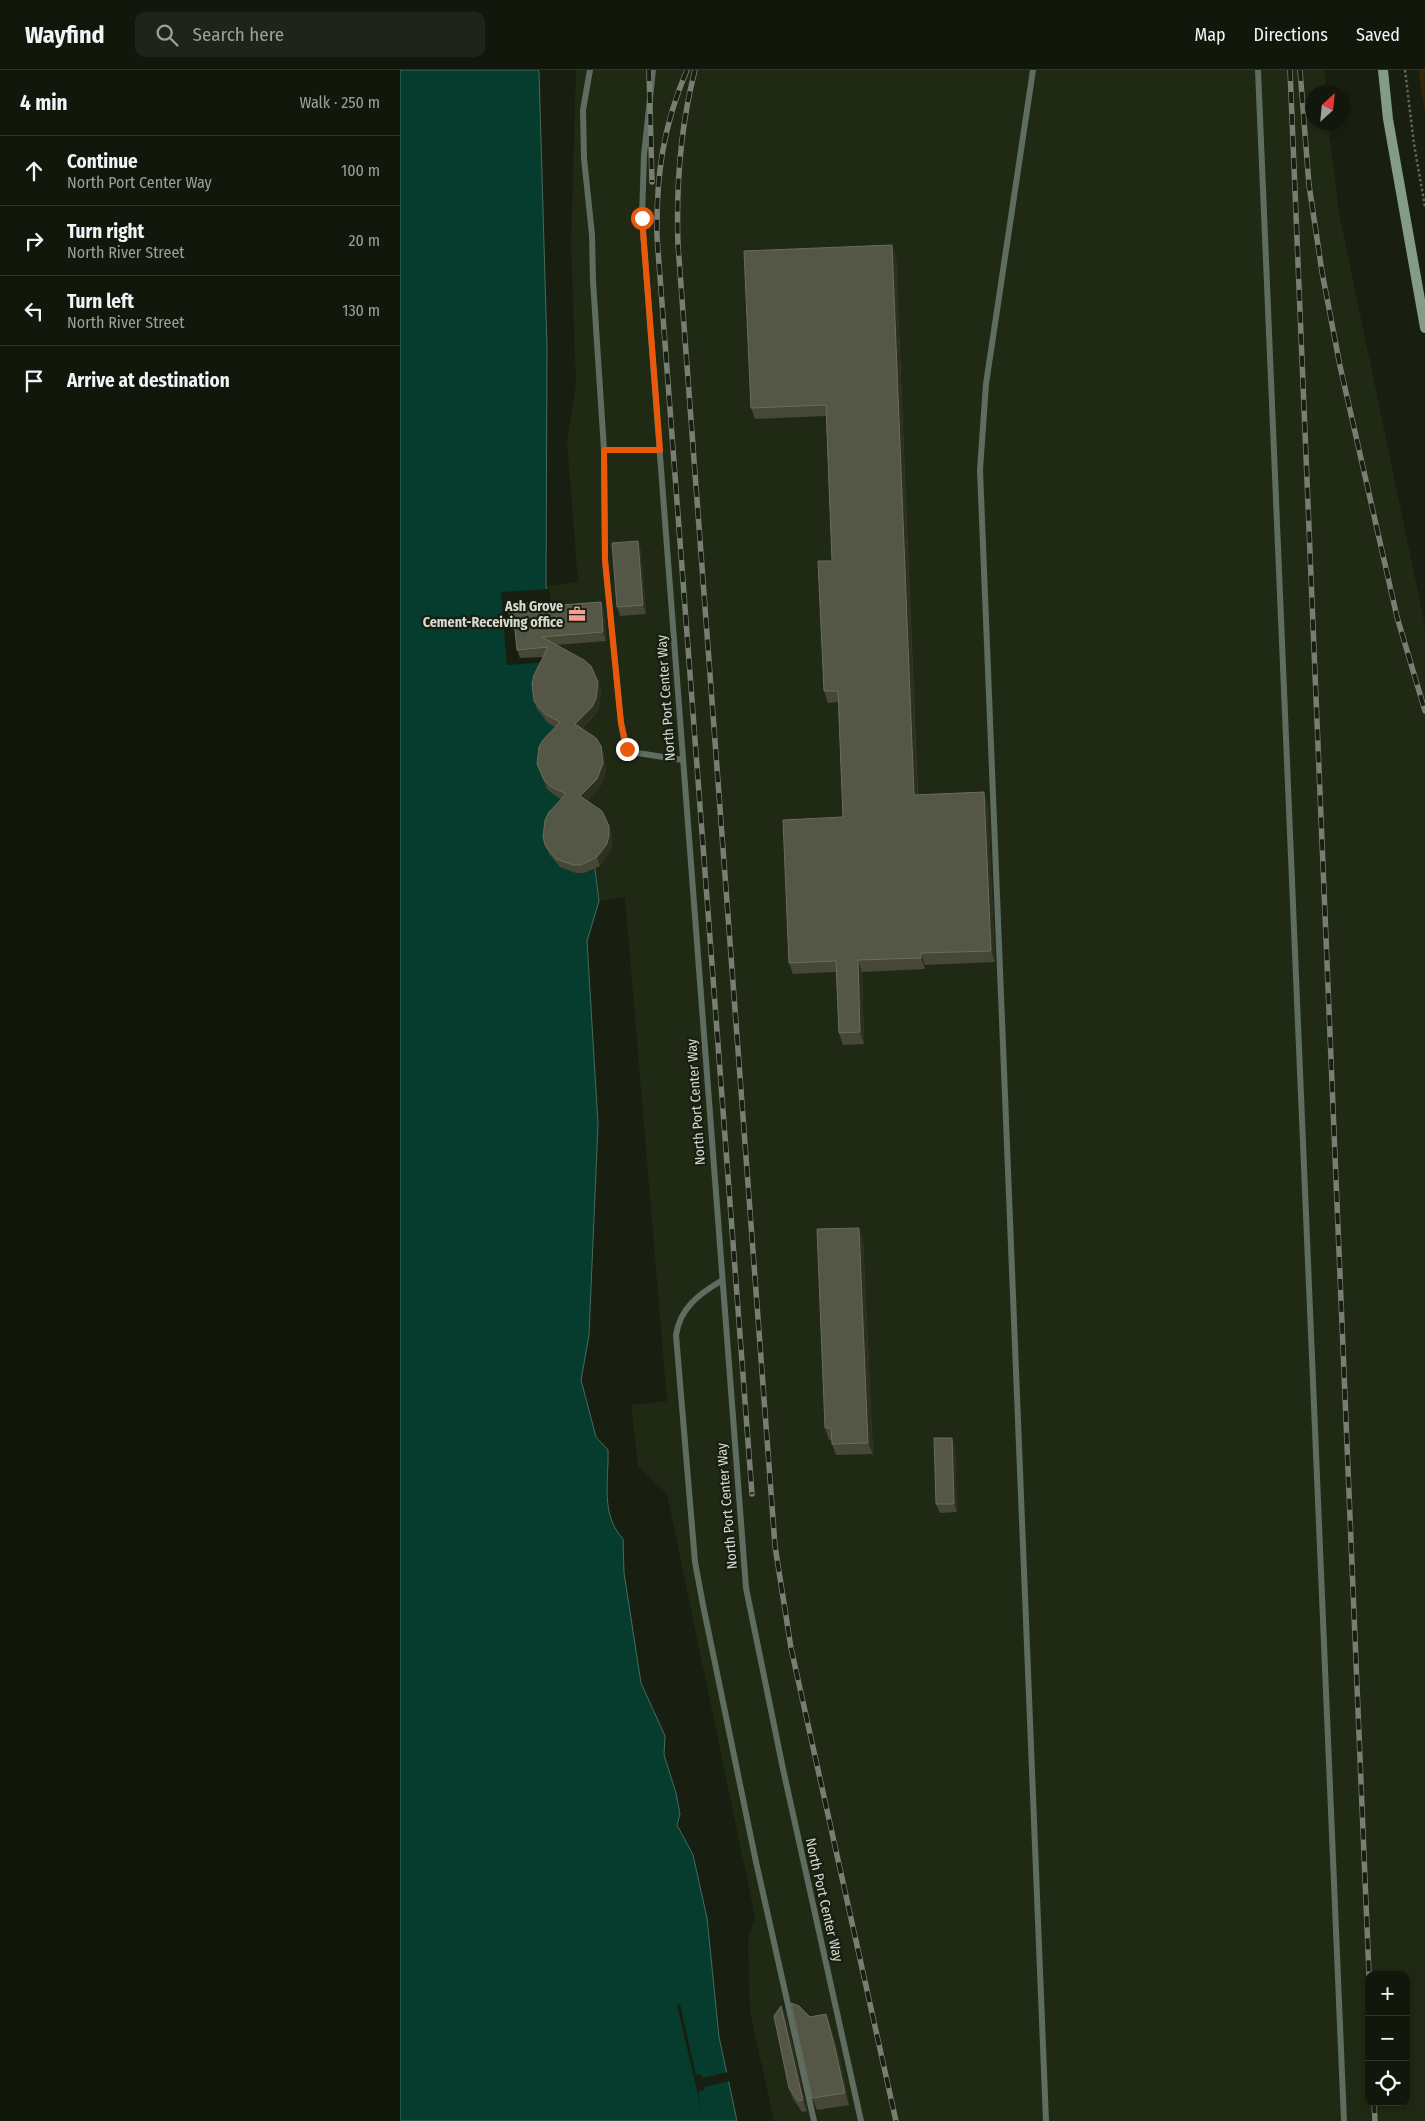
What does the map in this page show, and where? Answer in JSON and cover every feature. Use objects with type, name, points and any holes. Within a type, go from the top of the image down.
[{"type":"main road","points":[[1383,70],[1388,119],[1425,328]]},
{"type":"lane","points":[[590,70],[583,110],[584,148],[592,235],[593,281],[604,450],[605,560],[621,723],[625,746],[631,752],[683,760]]},
{"type":"lane","name":"North Port Center Way","points":[[653,70],[644,156],[642,218],[744,1569],[749,1608],[861,2121]]},
{"type":"lane","points":[[1033,70],[986,384],[980,470],[1046,2121]]},
{"type":"lane","points":[[1258,70],[1344,2121]]},
{"type":"lane","points":[[604,450],[660,450]]},
{"type":"lane","points":[[722,1281],[697,1298],[684,1310],[676,1335],[695,1562],[709,1642],[814,2121]]},
{"type":"path","points":[[1405,70],[1414,144],[1425,207]]},
{"type":"shaded area","points":[[400,70],[538,70],[539,72],[547,348],[546,586],[557,654],[580,753],[599,901],[587,941],[598,1124],[589,1335],[581,1380],[596,1437],[608,1450],[608,1508],[611,1519],[623,1539],[624,1573],[641,1683],[665,1736],[664,1755],[676,1793],[680,1814],[677,1825],[693,1855],[707,1918],[719,2037],[737,2121],[400,2121]]},
{"type":"shaded area","points":[[576,70],[1325,70],[1326,85],[1305,85],[1305,130],[1329,130],[1339,213],[1425,626],[1425,2121],[774,2121],[750,2012],[748,1940],[755,1917],[667,1494],[638,1466],[631,1405],[667,1401],[625,897],[599,901],[580,753],[557,654],[546,586],[578,582],[567,441],[576,385],[571,245]]},
{"type":"shaded area","points":[[1419,70],[1425,70],[1425,112],[1419,75]]},
{"type":"pier","points":[[549,589],[561,661],[507,665],[501,592]]},
{"type":"pier","points":[[680,2004],[696,2075],[701,2074],[702,2078],[729,2072],[731,2081],[704,2087],[705,2090],[698,2092],[704,2121],[677,2005]]},
{"type":"building","points":[[892,245],[914,795],[984,792],[991,951],[921,953],[921,958],[858,960],[860,1032],[839,1033],[836,961],[789,963],[783,820],[843,817],[838,691],[824,691],[818,561],[832,561],[826,405],[751,408],[744,251]]},
{"type":"building","points":[[638,541],[643,605],[617,607],[612,543]]},
{"type":"building","points":[[535,602],[535,607],[601,602],[603,632],[542,637],[584,660],[591,666],[598,682],[596,699],[592,707],[575,724],[596,738],[601,746],[603,763],[597,779],[580,796],[602,811],[609,826],[609,835],[607,844],[597,857],[581,865],[573,865],[556,859],[545,845],[543,837],[545,820],[549,812],[566,794],[550,786],[544,780],[537,764],[539,747],[560,722],[545,714],[534,701],[532,684],[534,675],[548,647],[517,650],[514,621],[510,622],[508,605]]},
{"type":"building","points":[[859,1228],[868,1443],[832,1444],[831,1428],[825,1428],[817,1229]]},
{"type":"building","points":[[934,1438],[952,1438],[954,1504],[936,1504]]},
{"type":"building","points":[[791,2003],[799,2006],[810,2017],[826,2014],[845,2093],[812,2098]]},
{"type":"building","points":[[781,2006],[803,2100],[798,2101],[789,2088],[774,2016]]},
{"type":"railway","points":[[649,70],[652,182]]},
{"type":"railway","points":[[687,70],[672,111],[663,152],[658,193],[657,237],[752,1494]]},
{"type":"railway","points":[[695,70],[680,157],[678,245],[775,1546],[791,1648],[896,2121]]},
{"type":"railway","points":[[1290,70],[1369,1971]]},
{"type":"railway","points":[[1300,70],[1309,185],[1322,272],[1340,366],[1397,617],[1425,711]]},
{"type":"railway","points":[[1374,2106],[1375,2121]]},
{"type":"place","name":"Ash Grove Cement-Receiving office","points":[[577,614]]},
{"type":"route","points":[[627,749],[621,723],[605,560],[606,485],[604,450],[660,450],[642,218]]}]
